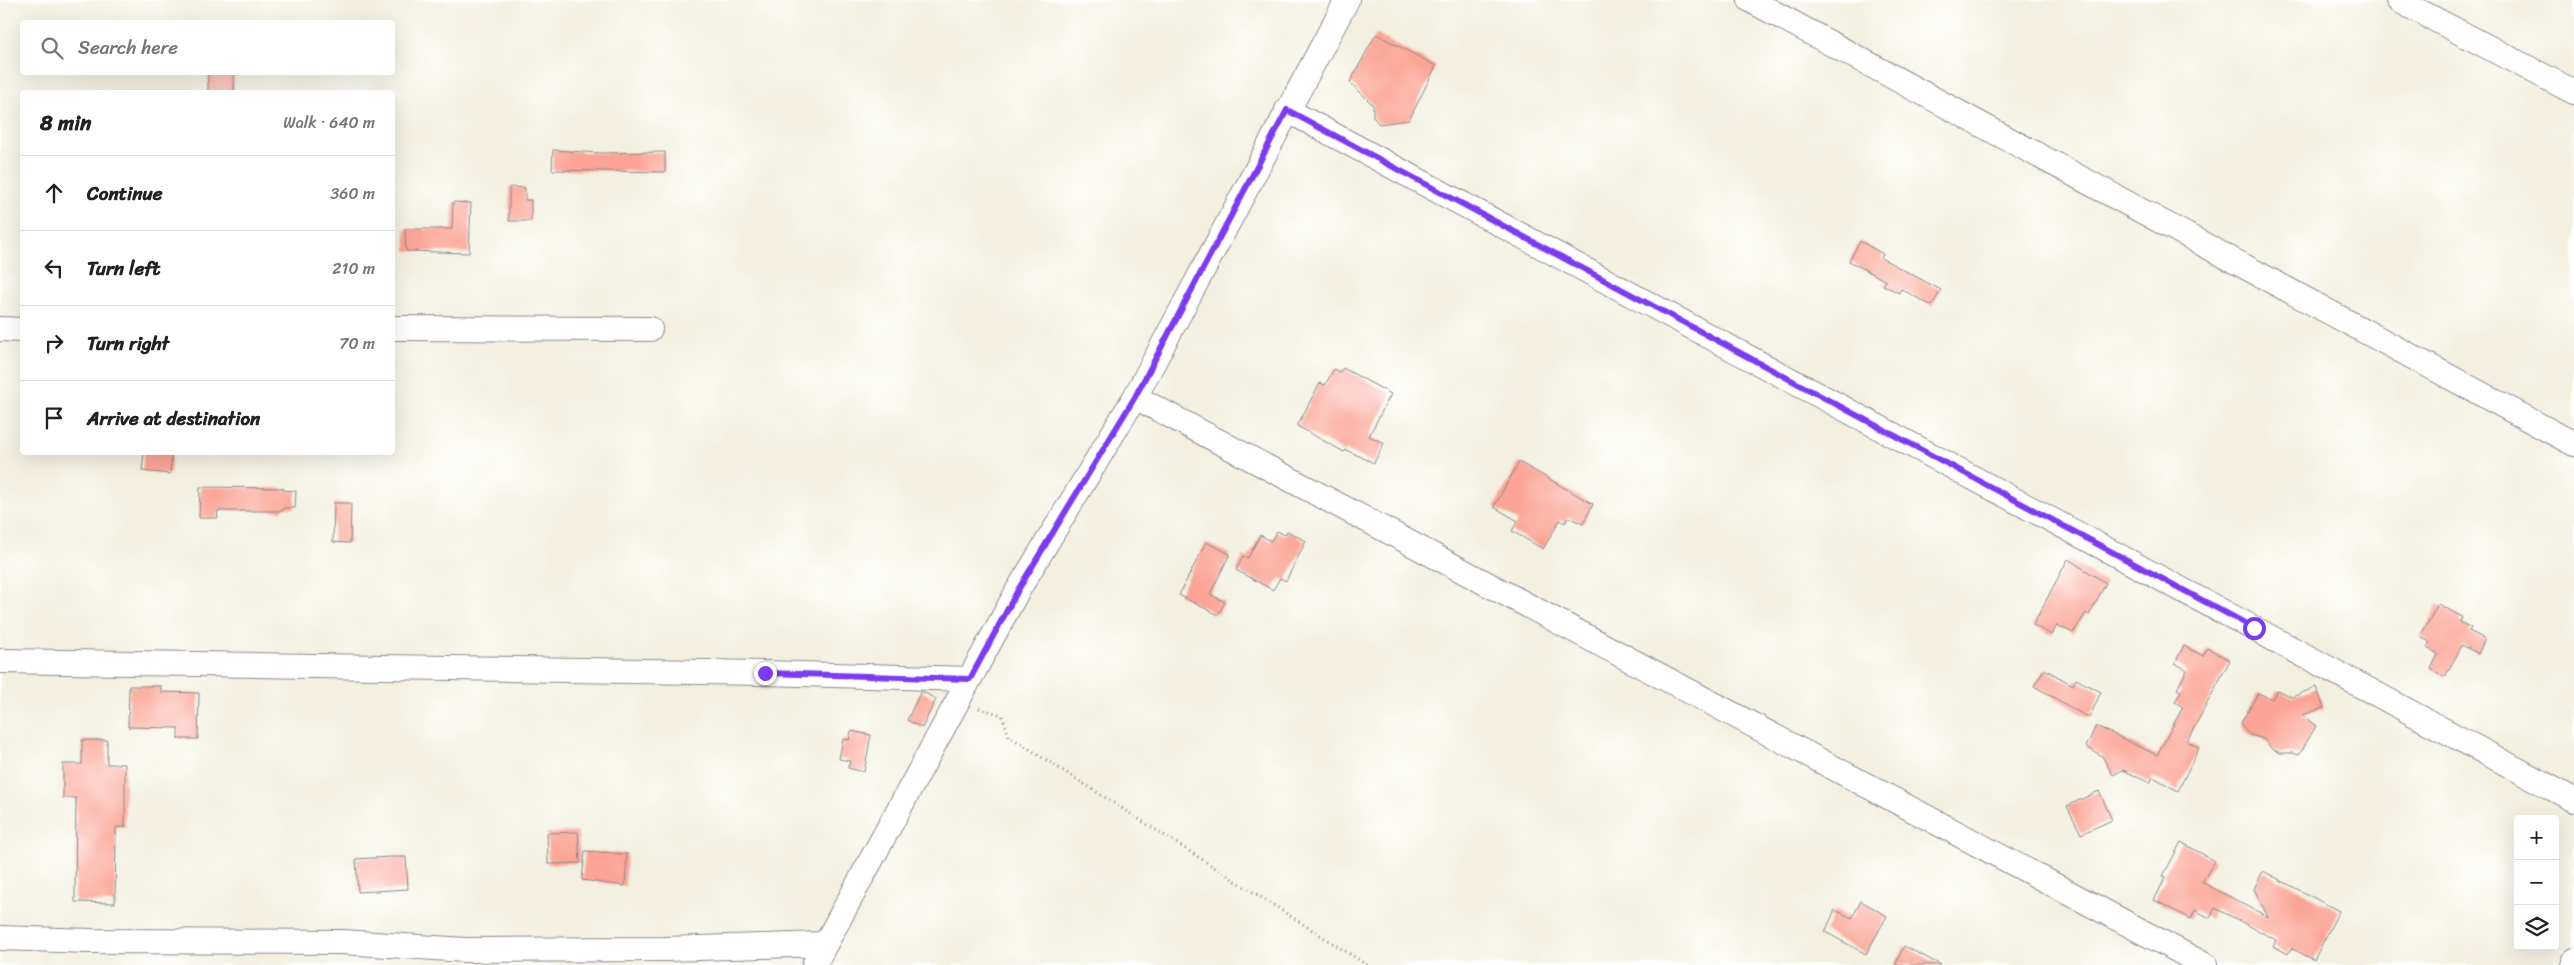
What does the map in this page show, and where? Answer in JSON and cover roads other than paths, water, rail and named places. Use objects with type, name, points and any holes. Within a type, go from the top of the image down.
[{"type":"street","points":[[0,938],[90,942],[343,942],[466,950],[666,949],[819,955],[1018,590],[1135,397],[1346,0]]},
{"type":"street","points":[[1750,0],[2574,444]]},
{"type":"street","points":[[2398,0],[2574,92]]},
{"type":"street","points":[[1287,110],[2574,800]]},
{"type":"street","points":[[395,328],[650,330]]},
{"type":"street","points":[[0,329],[20,330]]},
{"type":"street","points":[[1135,397],[2205,965]]},
{"type":"street","points":[[0,661],[765,673],[970,679]]},
{"type":"street","points":[[2574,960],[2574,965]]}]
